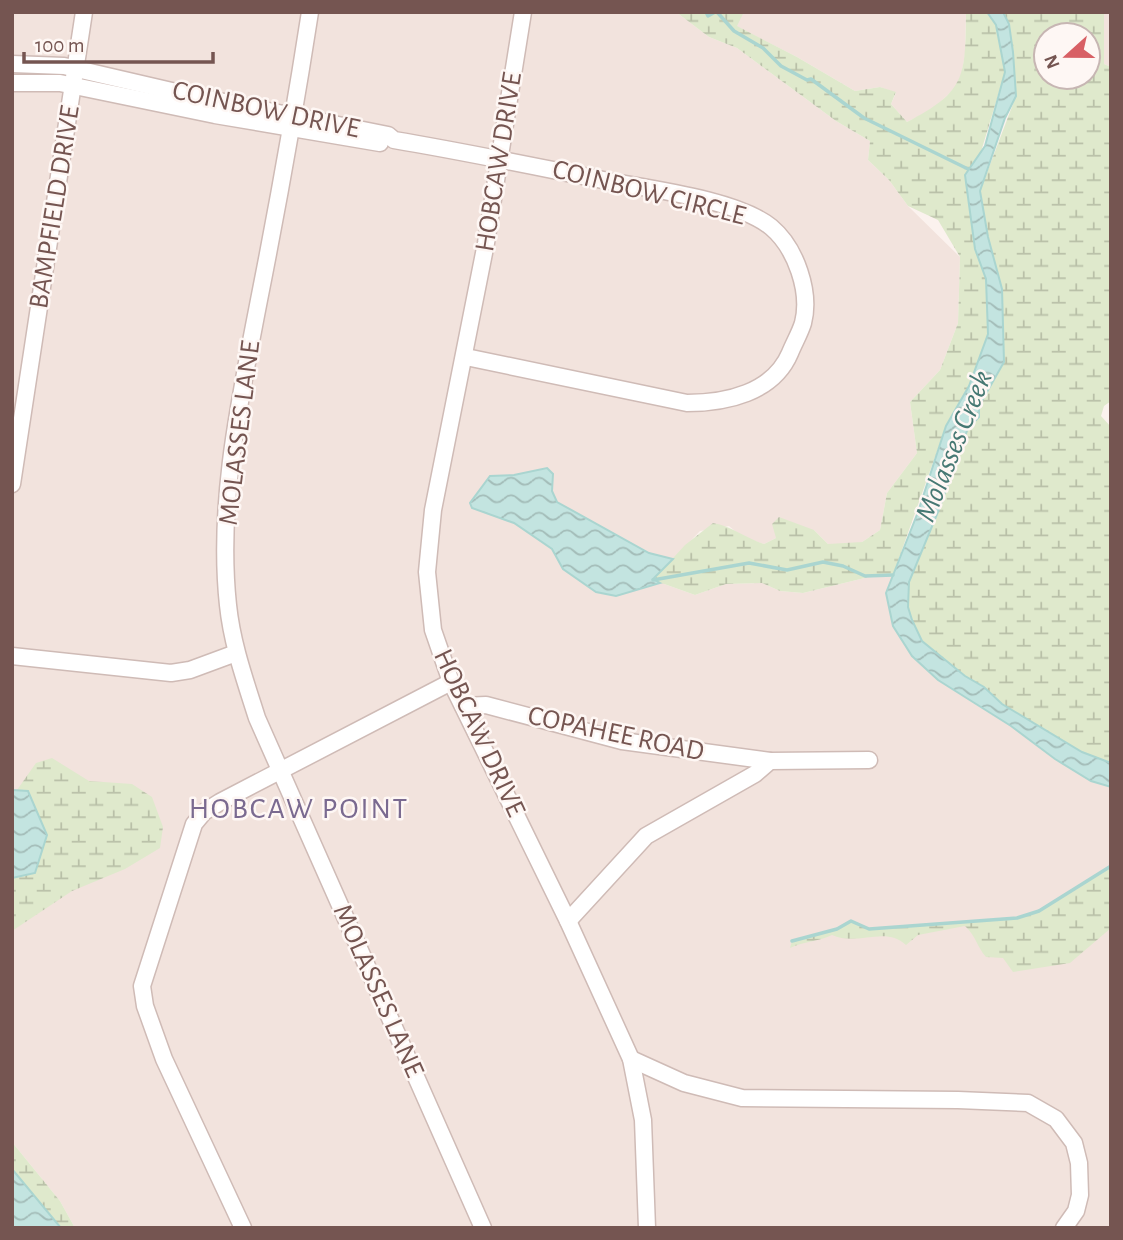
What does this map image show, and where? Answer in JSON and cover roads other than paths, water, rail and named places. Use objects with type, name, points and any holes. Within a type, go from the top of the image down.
[{"type":"street","name":"BAMPFIELD DRIVE","points":[[12,484],[84,12]]},
{"type":"street","name":"MOLASSES LANE","points":[[310,12],[293,122],[231,460],[227,531],[228,603],[236,653],[257,718],[279,772],[483,1228]]},
{"type":"street","name":"HOBCAW DRIVE","points":[[523,12],[466,357],[427,553],[433,629],[451,682],[568,921],[631,1059],[643,1120],[647,1228]]},
{"type":"street","name":"COINBOW DRIVE","points":[[12,64],[77,68],[388,145],[394,140],[501,158]]},
{"type":"street","name":"COINBOW DRIVE","points":[[12,83],[74,86],[293,122]]},
{"type":"street","name":"COINBOW CIRCLE","points":[[466,357],[687,403],[712,403],[743,396],[767,382],[788,358],[803,323],[805,291],[793,256],[771,227],[740,211],[671,192],[501,158]]},
{"type":"street","points":[[12,656],[171,673],[190,670],[236,653]]},
{"type":"street","points":[[243,1228],[164,1059],[145,1006],[142,986],[194,824],[204,812],[220,802],[451,682]]},
{"type":"street","name":"COPAHEE ROAD","points":[[463,706],[486,705],[621,741],[770,761],[869,760]]},
{"type":"street","name":"COPAHEE ROAD","points":[[568,921],[646,836],[755,774],[770,761]]},
{"type":"street","points":[[631,1059],[684,1083],[742,1098],[1003,1101],[1042,1109],[1066,1130],[1074,1143],[1079,1163],[1080,1195],[1076,1211],[1064,1228]]},
{"type":"water","name":"Molasses Creek","points":[[987,12],[1003,12],[1009,24],[1016,96],[1005,118],[980,191],[988,237],[1002,289],[1004,362],[979,406],[979,417],[968,428],[909,582],[908,607],[922,641],[965,676],[984,687],[1002,704],[1082,752],[1111,763],[1111,787],[1091,781],[1055,759],[1011,726],[938,680],[912,656],[893,626],[886,593],[918,512],[946,426],[969,386],[988,334],[986,279],[975,249],[965,175],[985,146],[1005,72],[996,25]]},
{"type":"water","points":[[547,468],[553,474],[552,491],[557,502],[649,553],[673,559],[653,579],[660,583],[616,596],[596,592],[563,569],[552,549],[514,523],[472,508],[470,503],[490,476],[514,475]]},
{"type":"water","points":[[12,790],[28,791],[47,835],[35,873],[12,878]]},
{"type":"water","points":[[12,1169],[61,1228],[12,1228]]},
{"type":"waterway","points":[[706,12],[708,16],[715,12]]},
{"type":"waterway","points":[[717,12],[734,31],[763,48],[781,66],[807,80],[811,79],[864,118],[968,169]]},
{"type":"waterway","points":[[653,580],[749,563],[787,570],[823,562],[843,566],[865,576],[893,575]]},
{"type":"waterway","points":[[792,941],[837,929],[851,921],[869,929],[1017,918],[1039,911],[1111,866]]},
{"type":"district","name":"HOBCAW POINT","points":[[299,809]]}]
